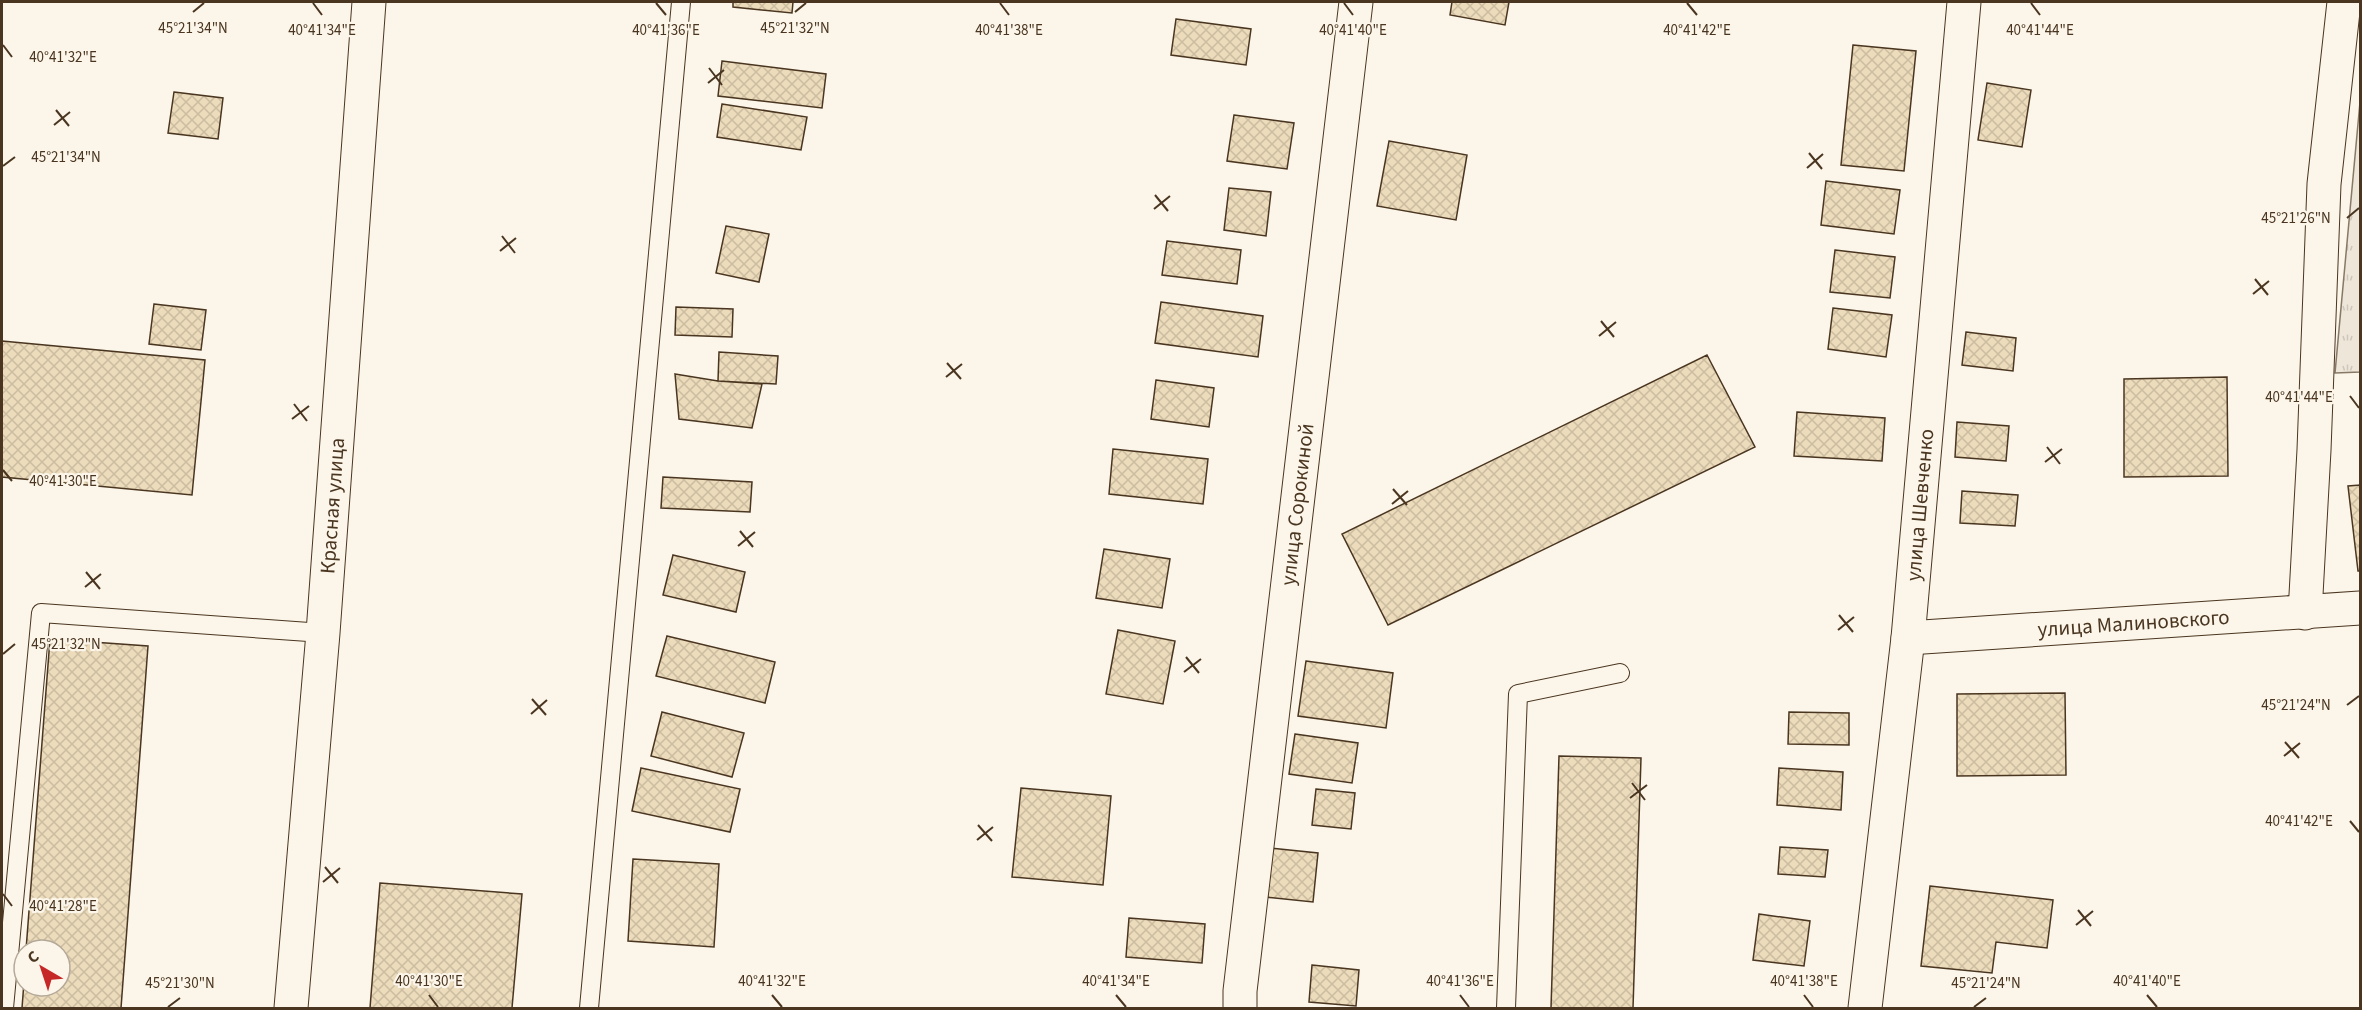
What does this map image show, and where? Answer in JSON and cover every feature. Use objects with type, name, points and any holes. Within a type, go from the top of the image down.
[{"type":"street","name":"Красная улица","points":[[291,1008],[323,633],[369,2]]},
{"type":"street","name":"улица Сорокиной","points":[[1240,1008],[1240,991],[1356,2]]},
{"type":"street","name":"улица Шевченко","points":[[1865,1008],[1908,638],[1964,2]]},
{"type":"street","points":[[2305,613],[2324,184],[2344,2]]},
{"type":"street","name":"улица Малиновского","points":[[1908,638],[2361,608]]},
{"type":"lane","points":[[589,1008],[681,2]]},
{"type":"lane","points":[[4,1008],[40,613],[323,633]]},
{"type":"lane","points":[[1506,1008],[1518,694],[1620,673]]},
{"type":"green space","points":[[2360,102],[2360,372],[2335,373]]},
{"type":"building","points":[[733,2],[793,2],[792,13],[733,7]]},
{"type":"building","points":[[1452,2],[1509,2],[1505,25],[1450,15]]},
{"type":"building","points":[[1176,19],[1251,29],[1246,65],[1171,55]]},
{"type":"building","points":[[1853,45],[1916,51],[1904,171],[1841,165]]},
{"type":"building","points":[[722,61],[826,74],[822,108],[718,96]]},
{"type":"building","points":[[1987,83],[2031,90],[2022,147],[1978,140]]},
{"type":"building","points":[[174,92],[223,98],[218,139],[168,133]]},
{"type":"building","points":[[722,104],[807,117],[801,150],[717,137]]},
{"type":"building","points":[[1234,115],[1294,123],[1287,169],[1227,161]]},
{"type":"building","points":[[1389,141],[1467,155],[1456,220],[1377,206]]},
{"type":"building","points":[[1826,181],[1900,190],[1894,234],[1821,225]]},
{"type":"building","points":[[1229,188],[1271,192],[1266,236],[1224,230]]},
{"type":"building","points":[[726,226],[769,234],[759,282],[716,273]]},
{"type":"building","points":[[1167,241],[1241,250],[1237,284],[1162,275]]},
{"type":"building","points":[[1835,250],[1895,257],[1890,298],[1830,292]]},
{"type":"building","points":[[1161,302],[1263,316],[1258,357],[1155,343]]},
{"type":"building","points":[[154,304],[206,310],[201,350],[149,344]]},
{"type":"building","points":[[676,307],[733,309],[732,337],[675,335]]},
{"type":"building","points":[[1833,308],[1892,315],[1886,357],[1828,349]]},
{"type":"building","points":[[1966,332],[2016,338],[2013,371],[1962,365]]},
{"type":"building","points":[[2,341],[205,360],[192,495],[2,477]]},
{"type":"building","points":[[719,352],[778,356],[776,384],[718,381]]},
{"type":"building","points":[[1707,355],[1755,447],[1388,625],[1342,534]]},
{"type":"building","points":[[675,374],[718,381],[762,384],[752,428],[679,419]]},
{"type":"building","points":[[2227,377],[2228,476],[2124,477],[2124,379]]},
{"type":"building","points":[[1156,380],[1214,388],[1209,427],[1151,419]]},
{"type":"building","points":[[1797,412],[1885,418],[1882,461],[1794,456]]},
{"type":"building","points":[[1957,422],[2009,426],[2006,461],[1955,457]]},
{"type":"building","points":[[1113,449],[1208,459],[1203,504],[1109,494]]},
{"type":"building","points":[[663,477],[752,482],[750,512],[661,508]]},
{"type":"building","points":[[2360,485],[2360,571],[2358,571],[2348,486]]},
{"type":"building","points":[[1962,491],[2018,495],[2015,526],[1960,523]]},
{"type":"building","points":[[1104,549],[1170,559],[1162,608],[1096,598]]},
{"type":"building","points":[[673,555],[745,572],[736,612],[663,595]]},
{"type":"building","points":[[1118,630],[1175,641],[1163,704],[1106,694]]},
{"type":"building","points":[[667,636],[775,662],[765,703],[656,676]]},
{"type":"building","points":[[50,639],[148,646],[121,1008],[22,1008],[23,998],[72,998],[72,938],[27,938]]},
{"type":"building","points":[[1306,661],[1393,673],[1386,728],[1298,716]]},
{"type":"building","points":[[2065,693],[2066,775],[1957,776],[1957,694]]},
{"type":"building","points":[[662,712],[744,733],[732,777],[651,756]]},
{"type":"building","points":[[1789,712],[1849,713],[1849,745],[1788,744]]},
{"type":"building","points":[[1295,734],[1358,743],[1352,783],[1289,774]]},
{"type":"building","points":[[1559,756],[1641,758],[1633,1008],[1551,1008]]},
{"type":"building","points":[[641,768],[740,789],[730,832],[632,811]]},
{"type":"building","points":[[1779,768],[1843,772],[1841,810],[1777,805]]},
{"type":"building","points":[[1021,788],[1111,796],[1103,885],[1012,877]]},
{"type":"building","points":[[1316,789],[1355,793],[1351,829],[1312,825]]},
{"type":"building","points":[[1780,847],[1828,850],[1825,877],[1778,874]]},
{"type":"building","points":[[1270,848],[1318,853],[1313,902],[1265,897]]},
{"type":"building","points":[[633,859],[719,864],[714,947],[628,941]]},
{"type":"building","points":[[380,883],[522,894],[512,1008],[370,1008]]},
{"type":"building","points":[[1930,886],[2053,900],[2047,948],[1996,942],[1992,973],[1921,966]]},
{"type":"building","points":[[1759,914],[1810,921],[1804,966],[1753,960]]},
{"type":"building","points":[[1129,918],[1205,924],[1202,963],[1126,957]]},
{"type":"building","points":[[1312,965],[1359,970],[1356,1006],[1309,1002]]}]
